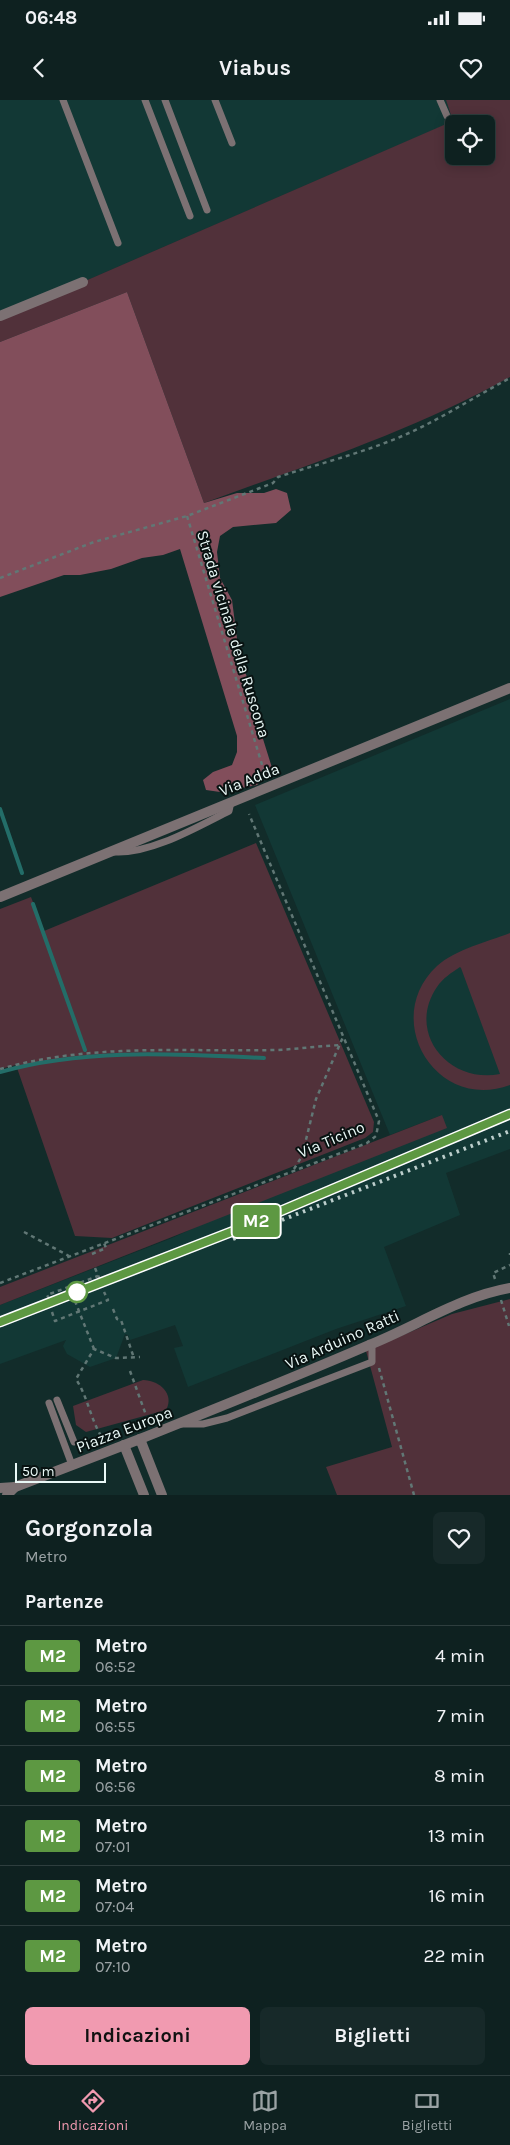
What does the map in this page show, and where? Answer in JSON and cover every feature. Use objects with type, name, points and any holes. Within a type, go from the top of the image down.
[{"type":"street","points":[[0,316],[84,282]]},
{"type":"street","name":"Via Adda","points":[[0,897],[510,688]]},
{"type":"street","name":"Via Arduino Ratti","points":[[182,1422],[372,1345],[459,1303],[510,1288]]},
{"type":"street","name":"Piazza Europa","points":[[18,1491],[72,1465],[182,1422]]},
{"type":"street","points":[[140,1439],[162,1495]]},
{"type":"street","points":[[124,1445],[144,1495]]},
{"type":"street","points":[[0,1488],[18,1491]]},
{"type":"street","points":[[7,1495],[18,1491]]},
{"type":"lane","points":[[64,100],[118,244]]},
{"type":"lane","points":[[145,100],[190,216]]},
{"type":"lane","points":[[165,100],[207,210]]},
{"type":"lane","points":[[215,100],[232,143]]},
{"type":"lane","points":[[440,100],[446,115]]},
{"type":"lane","points":[[182,1422],[196,1424],[218,1421],[372,1362],[372,1345]]},
{"type":"lane","name":"Piazza Europa","points":[[57,1400],[74,1442]]},
{"type":"lane","points":[[49,1403],[72,1465]]},
{"type":"path","points":[[0,578],[94,542],[187,516],[273,483],[278,477],[408,433],[510,378]]},
{"type":"path","name":"Strada vicinale della Ruscona","points":[[187,516],[269,787]]},
{"type":"path","name":"Via Ticino","points":[[0,1283],[366,1143],[374,1138],[378,1132],[379,1121],[250,814]]},
{"type":"path","points":[[294,1170],[302,1156],[316,1099],[341,1045],[343,1036]]},
{"type":"path","points":[[0,1069],[58,1056],[89,1052],[154,1048],[277,1050],[341,1045]]},
{"type":"path","points":[[24,1232],[69,1256]]},
{"type":"path","points":[[92,1254],[106,1248],[104,1243]]},
{"type":"path","points":[[495,1279],[494,1272],[510,1265]]},
{"type":"path","points":[[95,1268],[100,1280]]},
{"type":"path","points":[[49,1299],[47,1294],[98,1276]]},
{"type":"path","points":[[69,1286],[94,1349],[116,1358],[140,1357]]},
{"type":"path","points":[[52,1312],[55,1321],[108,1300],[104,1292]]},
{"type":"path","points":[[501,1298],[509,1326]]},
{"type":"path","points":[[113,1309],[134,1358]]},
{"type":"path","points":[[94,1349],[76,1379],[83,1390],[95,1427],[101,1436]]},
{"type":"path","points":[[379,1367],[414,1495]]},
{"type":"path","points":[[130,1372],[146,1415]]},
{"type":"shaded area","points":[[0,100],[446,100],[452,115],[445,115],[445,125],[0,318]]},
{"type":"shaded area","points":[[446,100],[510,100],[510,377],[398,431],[204,503],[127,292],[0,342],[0,318],[445,124],[445,165],[495,165],[495,115],[451,115]]},
{"type":"shaded area","points":[[127,292],[204,503],[237,493],[264,493],[276,489],[287,493],[291,510],[276,523],[233,527],[220,536],[217,552],[220,578],[232,600],[239,654],[250,686],[254,710],[273,771],[257,785],[220,792],[206,790],[203,780],[213,772],[232,765],[237,752],[237,736],[180,549],[163,555],[142,558],[111,569],[80,575],[64,575],[0,597],[0,342]]},
{"type":"shaded area","points":[[510,699],[510,1149],[446,1173],[460,1215],[384,1247],[406,1306],[336,1329],[188,1387],[174,1348],[183,1346],[175,1325],[130,1340],[128,1335],[125,1334],[116,1358],[90,1367],[67,1354],[63,1346],[66,1340],[0,1364],[0,1305],[172,1238],[442,1115],[390,1135],[255,805]]},
{"type":"shaded area","points":[[256,843],[374,1122],[373,1132],[365,1138],[112,1238],[75,1236],[16,1065],[0,1069],[0,909],[31,897],[44,931]]},
{"type":"shaded area","points":[[510,933],[510,1085],[483,1090],[459,1086],[439,1074],[424,1056],[416,1034],[414,1011],[421,987],[437,966],[453,955],[472,946]],"holes":[[[461,968],[500,1074],[481,1075],[464,1071],[449,1063],[437,1051],[430,1037],[426,1021],[429,1004],[442,981]]]},
{"type":"shaded area","points":[[442,1115],[447,1128],[0,1305],[0,1287]]},
{"type":"shaded area","points":[[510,1299],[510,1495],[337,1495],[326,1467],[392,1447],[366,1351],[452,1314]]},
{"type":"shaded area","points":[[143,1380],[155,1382],[164,1389],[168,1399],[166,1410],[86,1432],[76,1425],[73,1406]]},
{"type":"waterway","points":[[0,809],[22,873]]},
{"type":"waterway","points":[[33,904],[85,1050]]},
{"type":"waterway","points":[[0,1072],[32,1064],[65,1059],[131,1054],[264,1058]]},
{"type":"railway","points":[[0,1322],[236,1230],[510,1114]]},
{"type":"railway","points":[[233,1239],[510,1131]]},
{"type":"metro line","name":"M2","points":[[0,1322],[236,1230],[510,1114]]}]
